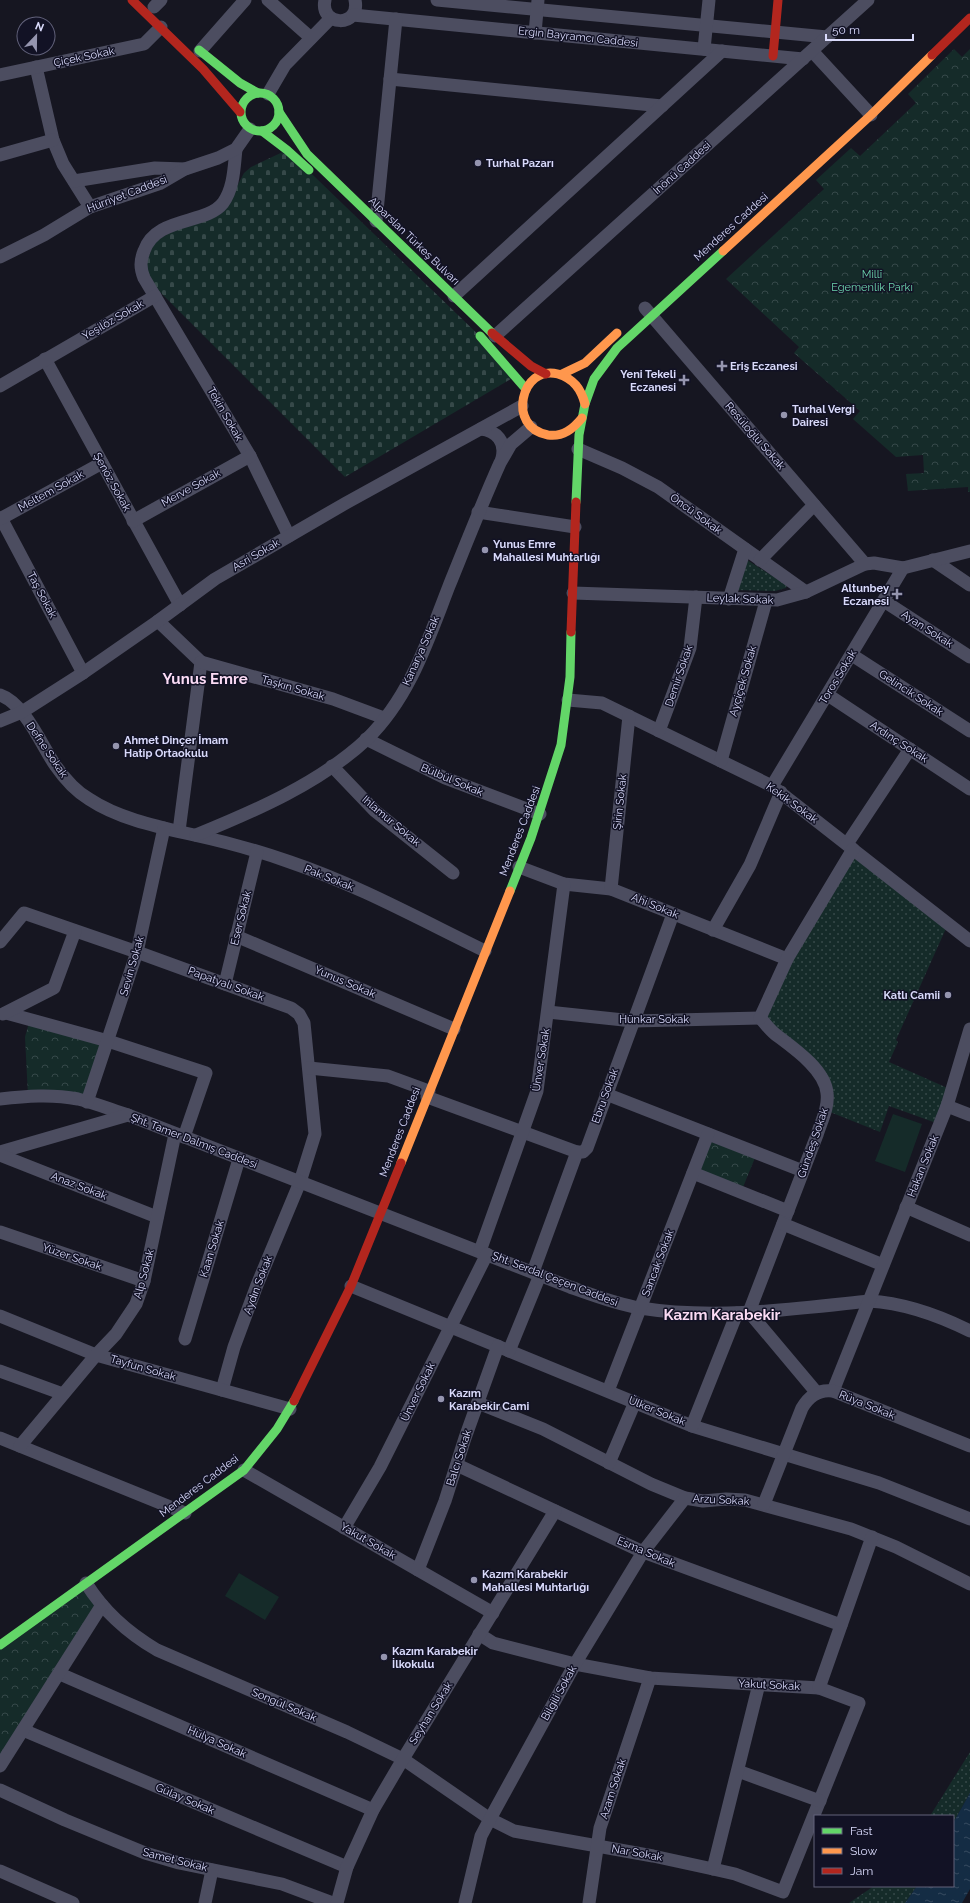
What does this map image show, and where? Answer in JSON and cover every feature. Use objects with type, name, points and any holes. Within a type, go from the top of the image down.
[{"type":"street","points":[[132,0],[212,78],[240,112],[243,122],[291,153],[317,177]]},
{"type":"street","points":[[245,0],[197,48],[240,84],[263,94],[276,102],[279,112],[278,120],[274,126],[256,130]]},
{"type":"street","points":[[268,0],[311,38]]},
{"type":"street","points":[[263,94],[285,65],[331,18],[325,11],[325,0]]},
{"type":"street","points":[[352,15],[356,9],[355,0]]},
{"type":"street","name":"Ergin Bayramcı Caddesi","points":[[437,0],[538,5],[707,26],[827,38]]},
{"type":"street","points":[[704,49],[709,0]]},
{"type":"street","points":[[773,56],[778,0]]},
{"type":"street","name":"İnönü Caddesi","points":[[495,336],[868,0]]},
{"type":"street","points":[[457,25],[459,1]]},
{"type":"street","points":[[535,33],[538,5]]},
{"type":"street","name":"Ergin Bayramcı Caddesi","points":[[331,18],[342,21],[352,15],[773,56],[808,55]]},
{"type":"street","name":"Menderes Caddesi","points":[[0,1645],[244,1470],[277,1429],[290,1409],[351,1286],[382,1214],[428,1094],[520,867],[540,814],[556,765],[568,700],[576,490],[573,452],[585,404],[594,379],[604,364],[647,310],[866,109],[970,18]]},
{"type":"street","points":[[376,221],[396,19]]},
{"type":"street","name":"Çiçek Sokak","points":[[0,75],[144,44],[160,27]]},
{"type":"street","points":[[454,296],[722,51]]},
{"type":"street","points":[[808,55],[866,109]]},
{"type":"street","points":[[36,67],[53,140],[63,164],[90,207]]},
{"type":"street","points":[[390,79],[662,106]]},
{"type":"street","points":[[240,112],[244,100],[252,94],[263,94]]},
{"type":"street","name":"Alparslan Türkeş Bulvarı","points":[[279,112],[307,154],[495,336],[531,366],[546,374]]},
{"type":"street","name":"Hürriyet Caddesi","points":[[0,258],[44,235],[90,207],[161,183],[185,168],[218,158],[236,149],[256,130]]},
{"type":"street","points":[[0,155],[53,140]]},
{"type":"street","name":"Yeşilöz Sokak","points":[[0,386],[155,296],[141,270],[141,258],[148,242],[158,232],[208,213],[222,204],[231,183],[236,149]]},
{"type":"street","points":[[74,181],[155,168],[185,168]]},
{"type":"street","name":"Tekin Sokak","points":[[155,296],[250,456],[289,536]]},
{"type":"street","name":"Resüloğlu Sokak","points":[[647,310],[865,564]]},
{"type":"street","points":[[582,418],[572,430],[560,439],[546,436],[531,427],[524,417],[522,406],[526,389],[532,381],[546,374],[562,374],[570,372],[583,363],[624,327]]},
{"type":"street","points":[[476,332],[526,389]]},
{"type":"street","name":"Şenöz Sokak","points":[[45,359],[180,605]]},
{"type":"street","points":[[562,374],[572,380],[580,388],[585,404]]},
{"type":"street","name":"Asri Sokak","points":[[0,721],[22,712],[83,672],[158,621],[215,579],[522,406]]},
{"type":"street","name":"Kanarya Sokak","points":[[196,835],[251,812],[289,793],[332,766],[366,739],[384,718],[397,702],[417,666],[478,512],[502,458],[514,440],[531,427]]},
{"type":"street","points":[[481,429],[491,432],[499,438],[503,448],[502,458]]},
{"type":"street","name":"Öncü Sokak","points":[[573,452],[622,468],[658,487],[806,592]]},
{"type":"street","name":"Merve Sokak","points":[[133,521],[250,456]]},
{"type":"street","name":"Meltem Sokak","points":[[0,519],[102,463]]},
{"type":"street","points":[[760,560],[814,504]]},
{"type":"street","points":[[478,512],[575,527]]},
{"type":"street","name":"Taş Sokak","points":[[0,519],[83,672]]},
{"type":"street","points":[[729,599],[745,549]]},
{"type":"street","name":"Leylak Sokak","points":[[573,593],[766,601],[785,599],[806,592],[865,564],[874,563],[903,568],[970,551]]},
{"type":"street","points":[[932,560],[970,585]]},
{"type":"street","name":"Toros Sokak","points":[[713,930],[750,865],[777,789],[828,695],[903,568]]},
{"type":"street","name":"Demir Sokak","points":[[659,731],[690,648],[696,597]]},
{"type":"street","name":"Ayçiçek Sokak","points":[[721,761],[766,601]]},
{"type":"street","name":"Ayan Sokak","points":[[884,601],[970,657]]},
{"type":"street","name":"Taşkın Sokak","points":[[158,621],[201,662],[333,698],[384,718]]},
{"type":"street","name":"Gelincik Sokak","points":[[852,655],[970,731]]},
{"type":"street","points":[[179,831],[201,662]]},
{"type":"street","name":"Defne Sokak","points":[[0,695],[8,698],[22,712],[55,766],[78,791],[100,805],[164,828]]},
{"type":"street","name":"Ardınç Sokak","points":[[828,695],[970,789]]},
{"type":"street","name":"Kekik Sokak","points":[[568,700],[602,703],[777,789],[970,941]]},
{"type":"street","name":"Şirin Sokak","points":[[611,889],[629,716]]},
{"type":"street","name":"Bülbül Sokak","points":[[366,739],[445,778],[540,814]]},
{"type":"street","points":[[760,1018],[786,959],[850,846],[910,749]]},
{"type":"street","name":"Ihlamur Sokak","points":[[332,766],[375,810],[453,872]]},
{"type":"street","name":"Pak Sokak","points":[[164,828],[196,835],[290,862],[372,895],[485,952]]},
{"type":"street","name":"Sevin Sokak","points":[[87,1102],[138,952],[164,828]]},
{"type":"street","name":"Eser Sokak","points":[[225,984],[257,852]]},
{"type":"street","name":"Ahi Sokak","points":[[520,867],[564,884],[611,889],[786,959]]},
{"type":"street","name":"Ünver Sokak","points":[[344,1528],[380,1467],[452,1327],[484,1252],[522,1132],[537,1091],[564,884]]},
{"type":"street","name":"Papatyalı Sokak","points":[[0,942],[24,913],[138,952],[291,1008],[299,1014],[304,1023],[315,1134],[300,1182]]},
{"type":"street","name":"Ebru Sokak","points":[[504,1348],[536,1274],[577,1152],[583,1152],[587,1148],[673,914]]},
{"type":"street","points":[[3,1014],[54,988],[75,931]]},
{"type":"street","name":"Yunus Sokak","points":[[236,936],[454,1029]]},
{"type":"street","name":"Hünkar Sokak","points":[[548,1012],[633,1021],[760,1018]]},
{"type":"street","points":[[3,1014],[108,1041]]},
{"type":"street","name":"Gündeş Sokak","points":[[692,1426],[783,1224],[826,1107],[826,1087],[808,1061],[774,1033],[760,1018]]},
{"type":"street","name":"Hakan Sokak","points":[[833,1391],[947,1106],[970,1029]]},
{"type":"street","name":"Alp Sokak","points":[[20,1446],[96,1355],[116,1334],[136,1304],[144,1281],[157,1217],[179,1136],[206,1073],[108,1041]]},
{"type":"street","points":[[309,1068],[388,1076],[522,1132],[577,1152]]},
{"type":"street","points":[[606,1094],[803,1171]]},
{"type":"street","name":"Şht. Tamer Dalmış Caddesi","points":[[0,1099],[28,1096],[60,1096],[87,1102],[128,1115],[382,1214]]},
{"type":"street","points":[[947,1106],[970,1114]]},
{"type":"street","points":[[0,1152],[128,1115]]},
{"type":"street","name":"Sancak Sokak","points":[[608,1391],[708,1134]]},
{"type":"street","name":"Anaz Sokak","points":[[0,1155],[157,1217]]},
{"type":"street","name":"Kaan Sokak","points":[[185,1339],[239,1159]]},
{"type":"street","points":[[693,1173],[788,1211]]},
{"type":"street","name":"Aydın Sokak","points":[[222,1390],[234,1347],[257,1285],[300,1182]]},
{"type":"street","points":[[906,1207],[970,1235]]},
{"type":"street","name":"Şht. Serdal Çeçen Caddesi","points":[[382,1214],[598,1297],[640,1308],[743,1312],[868,1301],[886,1302],[905,1306],[970,1331]]},
{"type":"street","points":[[783,1224],[883,1265]]},
{"type":"street","name":"Yüzer Sokak","points":[[0,1232],[144,1281]]},
{"type":"street","name":"Ülker Sokak","points":[[351,1286],[692,1426],[879,1484],[970,1519]]},
{"type":"street","points":[[743,1312],[817,1393],[806,1401],[802,1408],[764,1504]]},
{"type":"street","name":"Tayfun Sokak","points":[[0,1316],[96,1355],[290,1409]]},
{"type":"street","name":"Balcı Sokak","points":[[418,1570],[445,1501],[478,1403],[504,1348]]},
{"type":"street","points":[[0,1371],[63,1394]]},
{"type":"street","name":"Rüya Sokak","points":[[817,1393],[833,1391],[970,1446]]},
{"type":"street","points":[[609,1463],[635,1402]]},
{"type":"street","name":"Arzu Sokak","points":[[478,1403],[544,1429],[651,1484],[685,1498],[703,1501],[739,1500],[764,1504],[872,1537],[896,1547],[970,1584]]},
{"type":"street","points":[[0,1438],[185,1512]]},
{"type":"street","name":"Esma Sokak","points":[[457,1464],[643,1552],[841,1625]]},
{"type":"street","name":"Yakut Sokak","points":[[244,1470],[493,1613]]},
{"type":"street","name":"Bilgili Sokak","points":[[465,1903],[481,1836],[490,1819],[575,1664],[643,1552],[685,1498]]},
{"type":"street","name":"Seyhan Sokak","points":[[337,1903],[347,1868],[373,1810],[402,1759],[555,1511]]},
{"type":"street","points":[[819,1688],[872,1537]]},
{"type":"street","name":"Songül Sokak","points":[[86,1583],[102,1605],[136,1638],[158,1650],[347,1732],[402,1759],[490,1819]]},
{"type":"street","points":[[0,1766],[60,1674],[102,1605]]},
{"type":"street","name":"Yakut Sokak","points":[[479,1634],[493,1643],[575,1664],[650,1678],[819,1688],[859,1703],[814,1815]]},
{"type":"street","name":"Hülya Sokak","points":[[60,1674],[373,1810]]},
{"type":"street","name":"Azam Sokak","points":[[590,1903],[600,1828],[650,1678]]},
{"type":"street","points":[[714,1869],[759,1684]]},
{"type":"street","name":"Gülay Sokak","points":[[23,1730],[347,1868]]},
{"type":"street","points":[[738,1771],[820,1801]]},
{"type":"street","name":"Samet Sokak","points":[[0,1790],[65,1820],[145,1853],[212,1870],[282,1884],[333,1903]]},
{"type":"street","name":"Yakut Sokak","points":[[783,1892],[814,1816]]},
{"type":"street","name":"Nar Sokak","points":[[490,1819],[514,1831],[525,1834],[653,1856],[714,1869],[735,1874],[783,1892]]},
{"type":"street","points":[[205,1903],[212,1870]]},
{"type":"street","points":[[0,1871],[73,1903]]},
{"type":"green space","name":"Millî Egemenlik Parkı","points":[[954,49],[962,57],[970,49],[970,492],[968,492],[968,487],[908,491],[906,474],[924,473],[923,455],[896,457],[853,419],[860,411],[794,353],[799,347],[726,279],[824,189],[816,180],[851,148],[860,156],[916,103],[908,94]]},
{"type":"green space","points":[[287,150],[487,343],[516,376],[345,477],[160,292],[148,276],[146,256],[152,244],[235,190],[244,173],[251,167]]},
{"type":"green space","points":[[747,560],[787,585],[786,588],[775,591],[736,590]]},
{"type":"green space","points":[[853,849],[948,924],[896,1040],[898,1042],[889,1062],[952,1090],[939,1124],[889,1106],[880,1132],[825,1110],[826,1087],[760,1018]]},
{"type":"green space","points":[[30,1019],[108,1041],[87,1102],[28,1096],[25,1037]]},
{"type":"green space","points":[[893,1114],[922,1124],[905,1172],[875,1161]]},
{"type":"green space","points":[[708,1134],[757,1153],[741,1192],[693,1173]]},
{"type":"green space","points":[[239,1573],[279,1597],[265,1620],[225,1596]]},
{"type":"green space","points":[[86,1583],[102,1605],[0,1766],[0,1645]]},
{"type":"green space","points":[[970,1752],[970,1793],[954,1821],[954,1815],[931,1815]]},
{"type":"green space","points":[[873,1887],[916,1887],[905,1903],[849,1903]]},
{"type":"water","points":[[970,1793],[970,1889],[962,1903],[905,1903],[916,1887],[954,1887],[954,1821]]},
{"type":"traffic: fast","points":[[199,50],[240,83],[258,93]]},
{"type":"traffic: fast","points":[[256,93],[264,93],[274,98],[278,105],[279,112],[278,119],[274,126],[264,131],[256,131],[246,126],[244,123],[241,116],[241,108],[246,98],[249,96],[256,93]]},
{"type":"traffic: fast","points":[[279,112],[307,154],[492,333]]},
{"type":"traffic: fast","points":[[262,131],[287,150],[309,170]]},
{"type":"traffic: fast","points":[[576,502],[579,435],[585,404],[594,379],[617,348],[723,251]]},
{"type":"traffic: fast","points":[[480,336],[526,389]]},
{"type":"traffic: fast","points":[[510,891],[531,838],[561,745],[570,677],[571,632]]},
{"type":"traffic: fast","points":[[0,1645],[244,1470],[277,1429],[294,1401]]},
{"type":"traffic: slow","points":[[723,251],[871,115],[932,55]]},
{"type":"traffic: slow","points":[[562,374],[585,363],[617,333]]},
{"type":"traffic: slow","points":[[582,418],[575,426],[567,431],[558,435],[548,435],[535,430],[527,421],[523,410],[523,398],[528,387],[535,378],[545,373],[558,374],[564,376],[576,385],[585,404]]},
{"type":"traffic: slow","points":[[401,1163],[510,891]]},
{"type":"traffic: jam","points":[[132,0],[203,69],[240,112]]},
{"type":"traffic: jam","points":[[773,56],[778,0]]},
{"type":"traffic: jam","points":[[932,55],[970,18]]},
{"type":"traffic: jam","points":[[492,333],[531,366],[546,374]]},
{"type":"traffic: jam","points":[[571,632],[576,502]]},
{"type":"traffic: jam","points":[[294,1401],[351,1286],[401,1163]]},
{"type":"place","name":"Turhal Pazarı","points":[[478,163]]},
{"type":"place","name":"Eriş Eczanesi","points":[[722,366]]},
{"type":"place","name":"Yeni Tekeli Eczanesi","points":[[684,380]]},
{"type":"place","name":"Turhal Vergi Dairesi","points":[[784,415]]},
{"type":"place","name":"Yunus Emre Mahallesi Muhtarlığı","points":[[485,550]]},
{"type":"place","name":"Altunbey Eczanesi","points":[[897,594]]},
{"type":"place","name":"Ahmet Dinçer İmam Hatip Ortaokulu","points":[[116,746]]},
{"type":"place","name":"Katlı Camii","points":[[948,995]]},
{"type":"place","name":"Kazım Karabekir Cami","points":[[441,1399]]},
{"type":"place","name":"Kazım Karabekir Mahallesi Muhtarlığı","points":[[474,1580]]},
{"type":"place","name":"Kazım Karabekir İlkokulu","points":[[384,1657]]},
{"type":"district","name":"Yunus Emre","points":[[205,679]]},
{"type":"district","name":"Kazım Karabekir","points":[[722,1315]]}]
